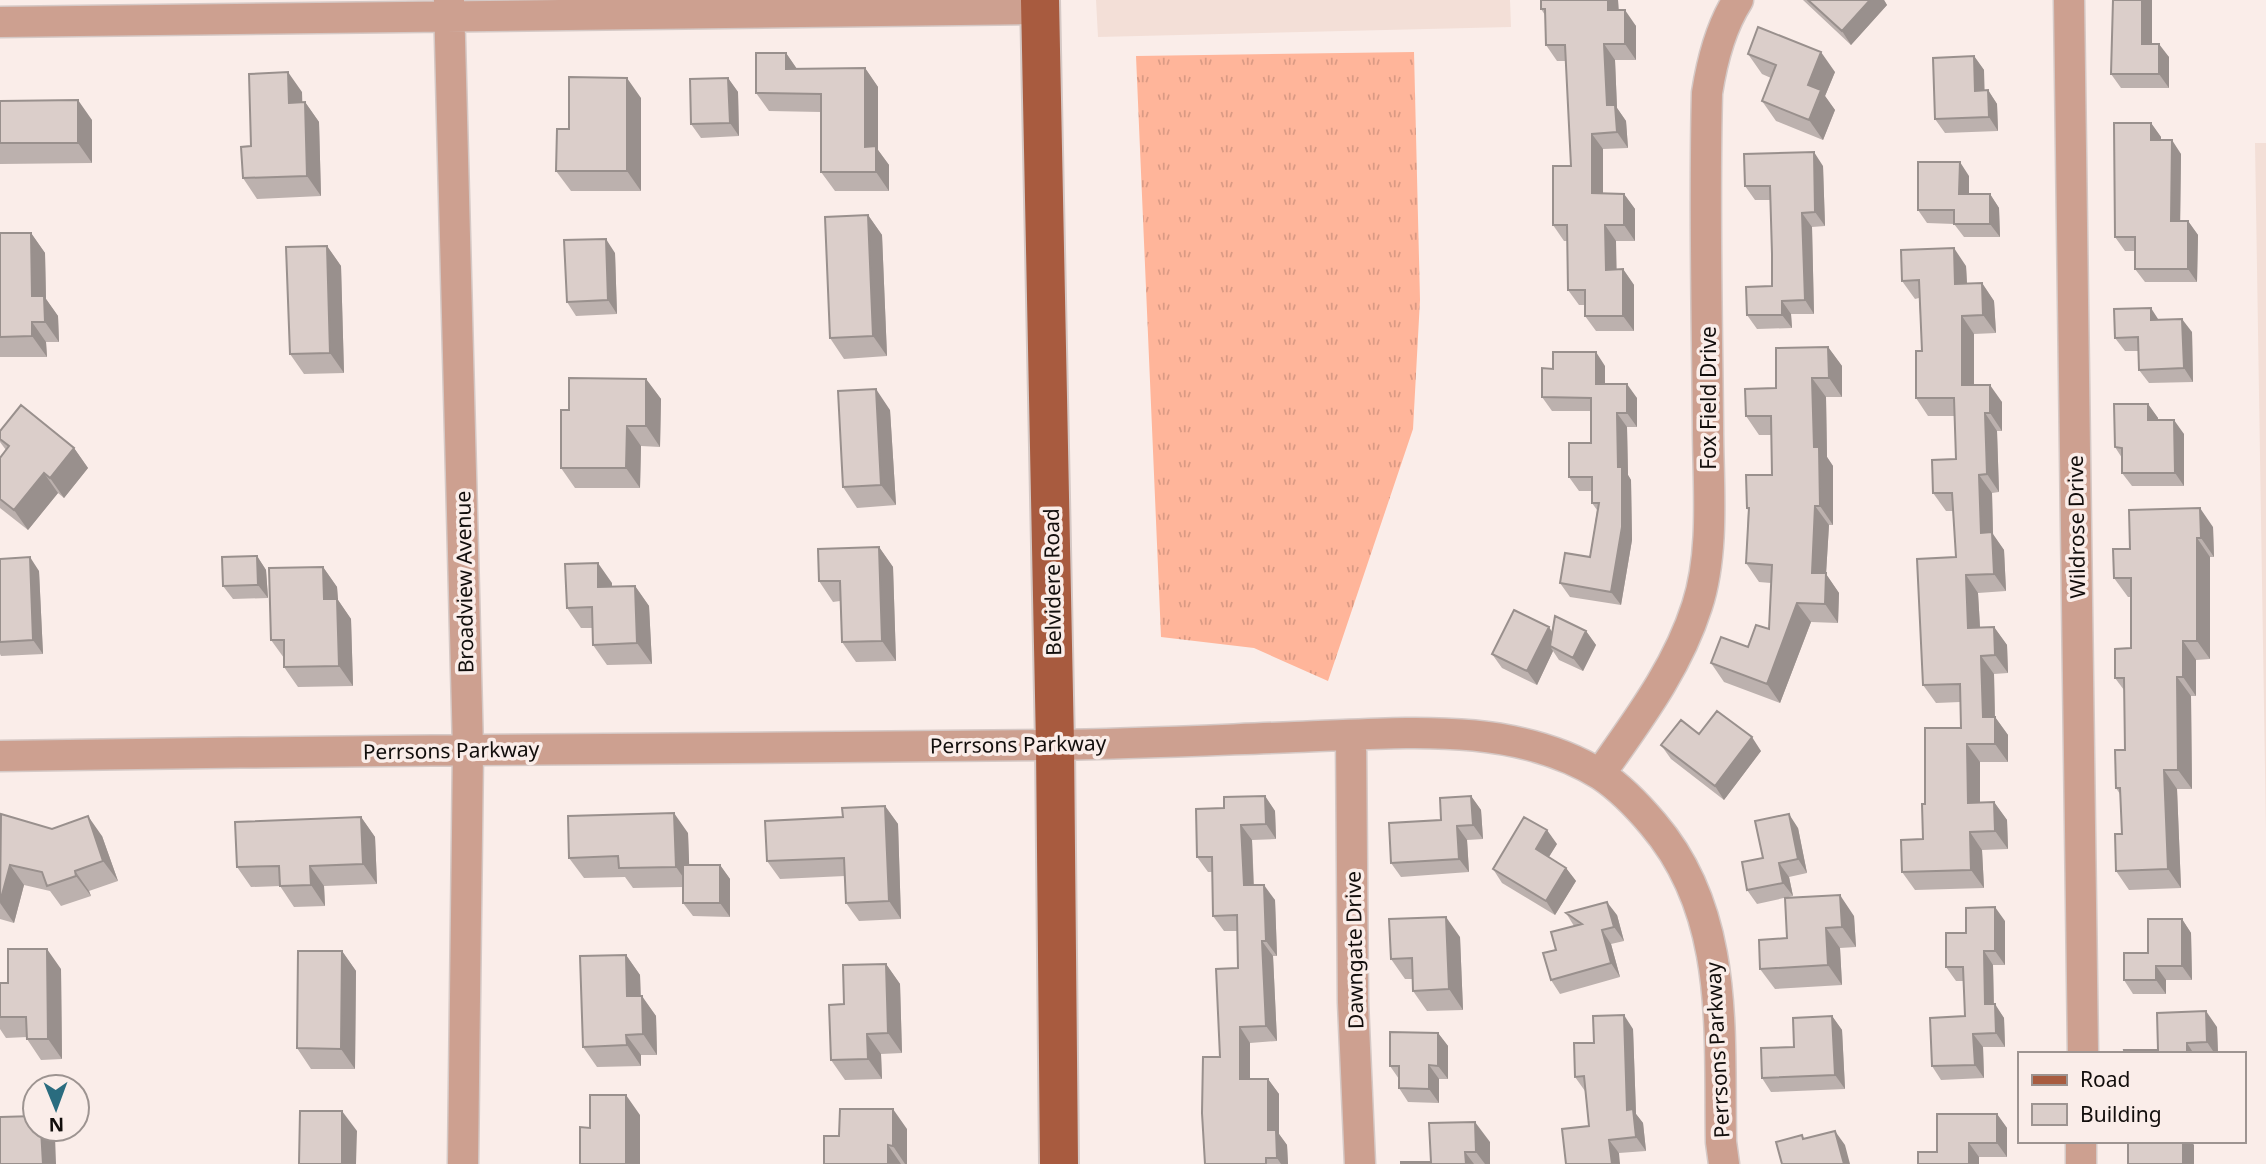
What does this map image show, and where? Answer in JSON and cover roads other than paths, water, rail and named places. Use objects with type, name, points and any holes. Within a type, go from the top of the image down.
[{"type":"main road","name":"Belvidere Road","points":[[1040,4],[1055,745],[1059,1164]]},
{"type":"street","name":"Fox Field Drive","points":[[1600,774],[1658,690],[1677,657],[1698,603],[1704,575],[1708,501],[1707,93],[1712,64],[1721,37],[1738,0]]},
{"type":"street","name":"Wildrose Drive","points":[[2069,0],[2083,1052]]},
{"type":"street","points":[[0,22],[450,8],[1040,4]]},
{"type":"street","name":"Broadview Avenue","points":[[450,8],[468,750],[463,1164]]},
{"type":"street","name":"Perrsons Parkway","points":[[0,756],[1055,745],[1428,733],[1515,741],[1556,753],[1600,774],[1629,796],[1667,841],[1698,901],[1715,964],[1724,1164]]},
{"type":"street","name":"Dawngate Drive","points":[[1351,735],[1353,1002],[1360,1164]]},
{"type":"street","points":[[2081,1143],[2081,1164]]}]
